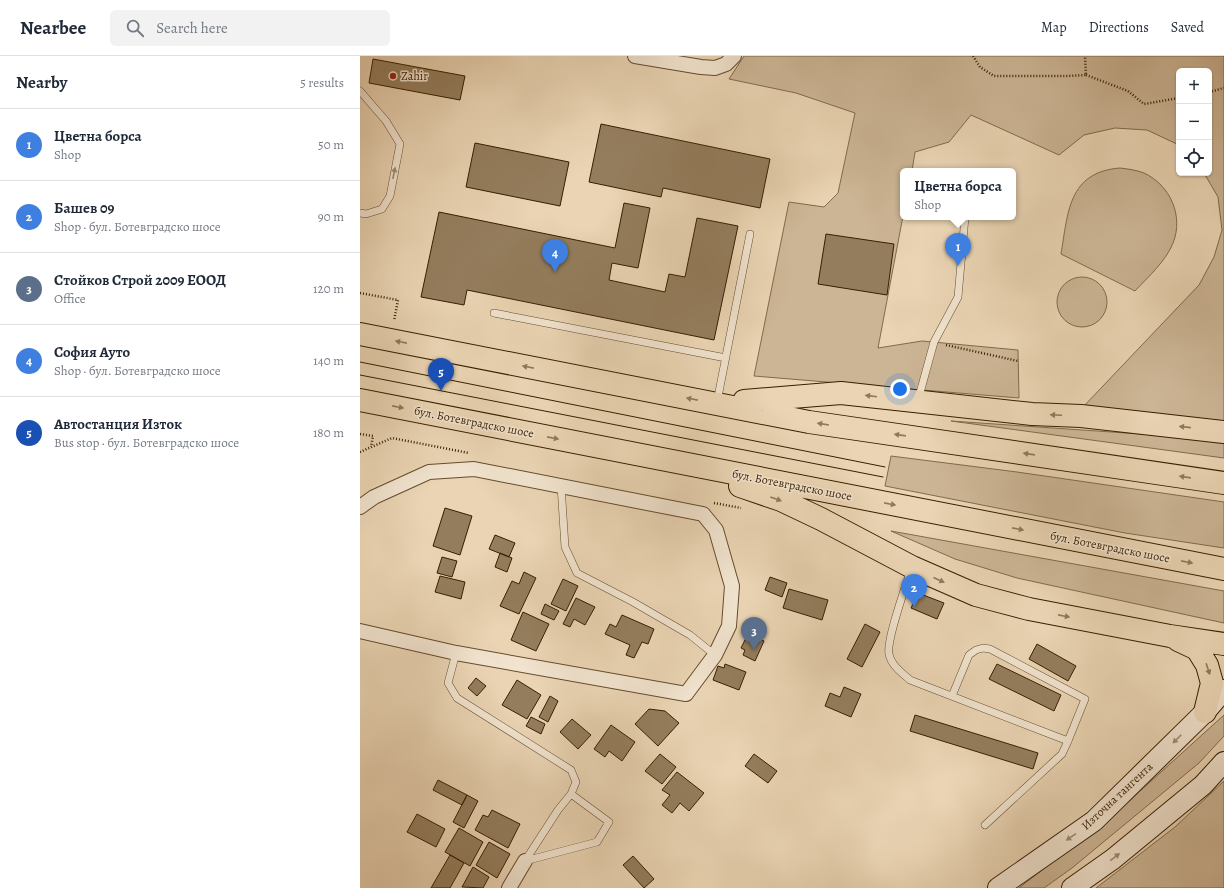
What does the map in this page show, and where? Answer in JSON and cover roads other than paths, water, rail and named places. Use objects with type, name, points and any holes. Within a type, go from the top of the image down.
[{"type":"main road","points":[[360,334],[809,422],[1224,483]]},
{"type":"main road","points":[[717,404],[841,393],[1032,414],[1081,416],[1224,432]]},
{"type":"main road","name":"бул. Ботевградско шосе","points":[[360,400],[1224,569]]},
{"type":"main road","points":[[660,458],[781,500],[821,519],[912,567],[976,594],[1029,610],[1170,636],[1224,644]]},
{"type":"main road","points":[[1170,636],[1197,649],[1207,665],[1212,683],[1204,712]]},
{"type":"street","points":[[635,56],[715,68],[726,64],[734,56]]},
{"type":"street","points":[[360,507],[374,497],[429,472],[474,469],[703,514],[716,530],[732,586],[729,626],[715,654],[686,694],[456,653],[360,631]]},
{"type":"street","name":"Източна тангента","points":[[998,888],[1094,821],[1204,712],[1224,690]]},
{"type":"street","points":[[1072,888],[1113,859],[1203,784],[1224,762]]},
{"type":"street","points":[[509,888],[525,861]]},
{"type":"lane","points":[[360,91],[386,121],[400,144],[390,196],[382,209],[366,214],[360,213]]},
{"type":"lane","points":[[917,402],[934,342],[958,297],[965,220]]},
{"type":"lane","points":[[717,404],[750,234]]},
{"type":"lane","points":[[494,313],[726,358]]},
{"type":"lane","points":[[561,485],[565,547],[577,573],[633,602],[690,635],[715,654]]},
{"type":"lane","points":[[912,567],[890,638],[889,654],[897,669],[910,680],[1068,741]]},
{"type":"lane","points":[[952,696],[969,655],[976,650],[983,648],[990,649],[1085,699],[1062,754],[985,825]]},
{"type":"lane","points":[[456,653],[448,684],[458,698],[571,770],[576,782],[571,794],[558,810],[525,861]]},
{"type":"lane","points":[[525,861],[597,842],[609,822],[571,794]]},
{"type":"tram line","points":[[360,362],[885,467]]},
{"type":"tram line","points":[[360,375],[883,477]]},
{"type":"place","name":"Zahir","points":[[393,76]]},
{"type":"place","name":"Цветна борса","points":[[958,266]]},
{"type":"place","name":"София Ауто","points":[[555,272]]},
{"type":"place","name":"Автостанция Изток","points":[[441,391]]},
{"type":"place","name":"Башев 09","points":[[914,607]]},
{"type":"place","name":"Стойков Строй 2009 ЕООД","points":[[754,650]]}]
